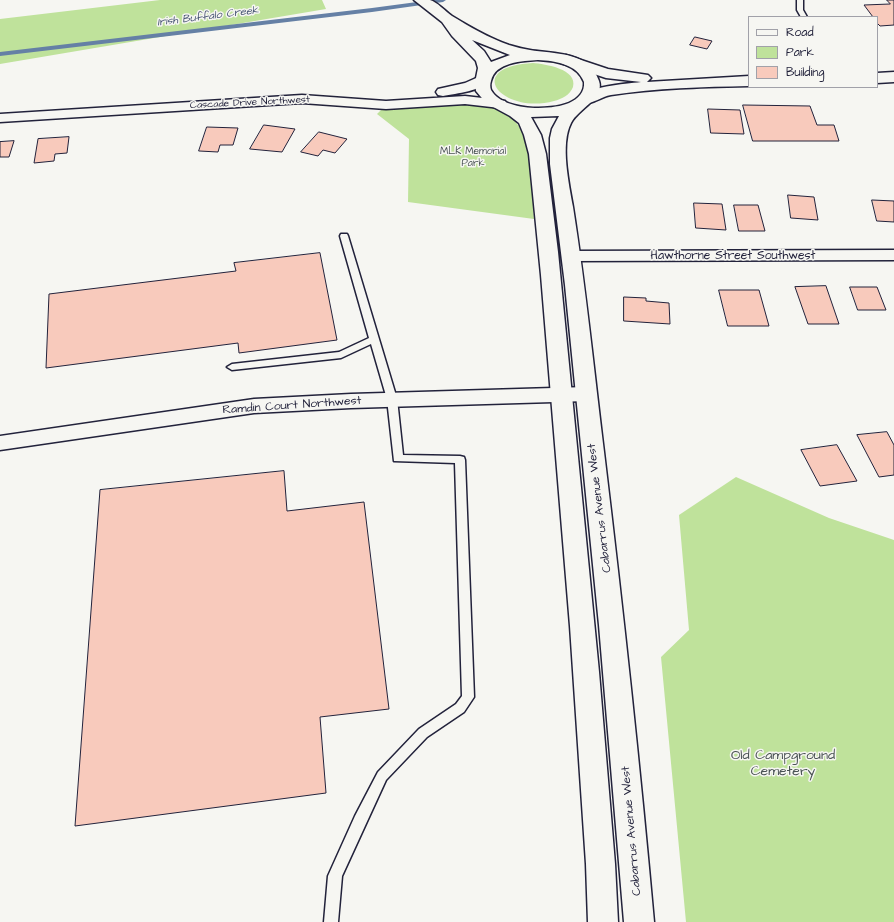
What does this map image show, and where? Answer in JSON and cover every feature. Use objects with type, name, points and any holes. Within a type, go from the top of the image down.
[{"type":"main road","name":"Cabarrus Avenue West","points":[[421,0],[448,21],[496,46],[511,51],[566,60],[582,69],[592,80],[591,92],[574,109],[563,123],[557,142],[587,394],[624,731],[639,922]]},
{"type":"main road","name":"Cabarrus Avenue West","points":[[448,21],[457,35],[484,61],[486,66],[483,77],[485,92],[492,99],[519,115],[527,122],[536,149],[552,285],[573,514],[590,716],[603,922]]},
{"type":"main road","name":"Cabarrus Avenue West","points":[[483,77],[491,67],[503,61],[517,57],[534,55]]},
{"type":"main road","points":[[566,60],[613,74],[690,82],[748,82]]},
{"type":"main road","points":[[878,78],[894,77]]},
{"type":"main road","points":[[583,101],[593,95],[613,90],[690,82]]},
{"type":"main road","name":"Cabarrus Avenue West","points":[[504,106],[526,112],[546,113],[568,108],[583,101]]},
{"type":"street","points":[[343,101],[453,91],[470,86],[483,77]]},
{"type":"street","name":"Cascade Drive Northwest","points":[[0,118],[294,99],[396,105],[473,100],[504,106]]},
{"type":"street","name":"Hawthorne Street Southwest","points":[[571,256],[894,255]]},
{"type":"street","name":"Ramdin Court Northwest","points":[[0,443],[242,408],[392,400],[587,394]]},
{"type":"lane","points":[[800,0],[800,10],[803,16]]},
{"type":"lane","points":[[330,922],[335,876],[382,776],[423,733],[460,708],[468,697],[460,460],[398,458],[392,400],[344,236]]},
{"type":"lane","points":[[232,367],[341,355],[374,339]]},
{"type":"green space","points":[[160,0],[322,0],[326,9],[0,64],[0,19]]},
{"type":"green space","points":[[533,63],[552,66],[566,72],[571,76],[573,81],[573,87],[570,92],[557,100],[535,104],[519,102],[506,96],[497,89],[495,80],[499,73],[511,66]]},
{"type":"green space","name":"MLK Memorial Park","points":[[475,104],[494,108],[506,113],[518,125],[524,136],[531,164],[534,219],[408,202],[409,139],[377,114],[383,108]]},
{"type":"green space","name":"Old Campground Cemetery","points":[[736,477],[829,518],[894,540],[894,922],[686,922],[661,657],[689,630],[679,515]]},
{"type":"building","points":[[887,0],[894,0],[894,25],[880,26],[878,24],[878,16],[872,16],[864,5],[890,4]]},
{"type":"building","points":[[695,37],[712,41],[707,49],[690,45]]},
{"type":"building","points":[[743,105],[810,106],[817,125],[834,125],[839,141],[753,141]]},
{"type":"building","points":[[708,109],[740,110],[744,134],[711,133]]},
{"type":"building","points":[[264,125],[295,129],[282,152],[250,149]]},
{"type":"building","points":[[207,127],[238,128],[233,145],[220,145],[218,152],[199,151]]},
{"type":"building","points":[[319,132],[347,139],[335,153],[323,150],[318,156],[301,152]]},
{"type":"building","points":[[69,137],[67,153],[55,154],[54,161],[34,163],[38,139]]},
{"type":"building","points":[[14,141],[9,157],[0,157],[0,142]]},
{"type":"building","points":[[788,195],[814,197],[818,220],[791,218]]},
{"type":"building","points":[[872,200],[894,201],[894,222],[877,221]]},
{"type":"building","points":[[694,203],[722,204],[726,230],[696,228]]},
{"type":"building","points":[[734,205],[758,205],[765,231],[739,231]]},
{"type":"building","points":[[320,253],[337,340],[239,353],[238,343],[46,368],[49,294],[236,271],[234,263]]},
{"type":"building","points":[[826,286],[839,324],[808,324],[795,287]]},
{"type":"building","points":[[850,287],[877,287],[886,310],[858,310]]},
{"type":"building","points":[[719,290],[759,290],[769,326],[728,326]]},
{"type":"building","points":[[624,297],[646,298],[646,301],[669,303],[670,324],[624,321]]},
{"type":"building","points":[[887,432],[894,445],[894,475],[879,477],[857,435]]},
{"type":"building","points":[[837,445],[857,481],[820,486],[801,450]]},
{"type":"building","points":[[284,471],[287,511],[364,502],[389,709],[320,717],[326,793],[75,826],[100,490]]},
{"type":"waterway","name":"Irish Buffalo Creek","points":[[0,54],[372,10],[443,0]]}]
